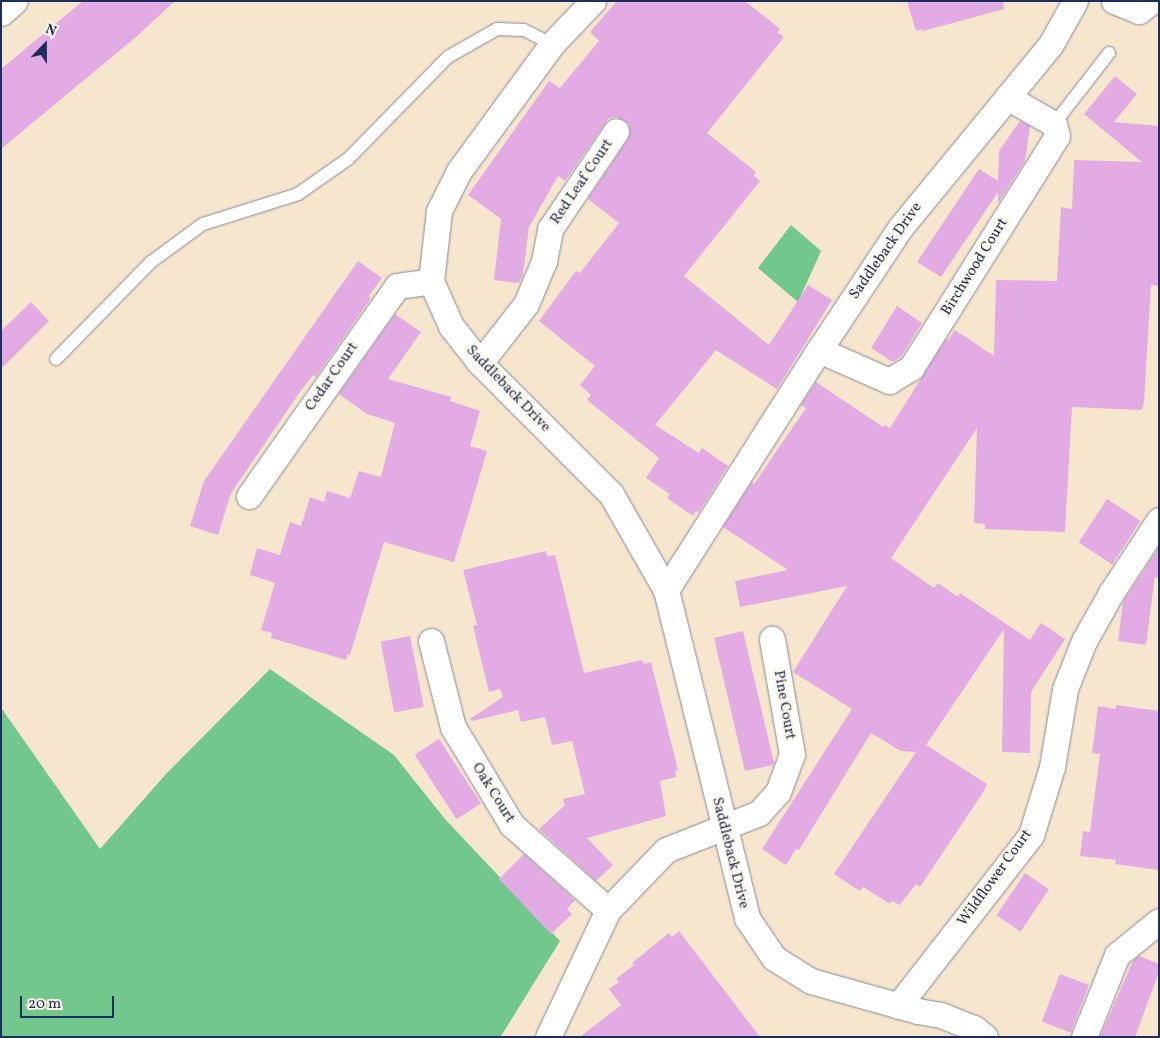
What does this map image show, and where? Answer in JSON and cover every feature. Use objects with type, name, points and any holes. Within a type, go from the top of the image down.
[{"type":"street","points":[[1,13],[15,1]]},
{"type":"street","points":[[431,281],[439,211],[459,171],[552,44],[593,1]]},
{"type":"street","name":"Saddleback Drive","points":[[666,590],[819,350],[900,228],[1051,44],[1075,1]]},
{"type":"street","points":[[1114,1],[1139,11],[1152,1]]},
{"type":"street","points":[[1008,97],[1054,124]]},
{"type":"street","name":"Birchwood Court","points":[[819,350],[889,380],[911,368],[1057,136],[1054,124]]},
{"type":"street","name":"Red Leaf Court","points":[[480,363],[526,304],[544,261],[550,229],[616,131]]},
{"type":"street","name":"Saddleback Drive","points":[[431,281],[451,326],[480,363],[611,494],[666,590],[747,918],[774,958],[811,981],[908,1009],[941,1015],[974,1028],[985,1037]]},
{"type":"street","name":"Cedar Court","points":[[248,496],[397,286],[431,281]]},
{"type":"street","name":"Wildflower Court","points":[[908,1009],[1031,835],[1052,767],[1065,689],[1084,641],[1111,593],[1159,520]]},
{"type":"street","name":"Pine Court","points":[[724,828],[759,813],[778,792],[792,754],[772,639]]},
{"type":"street","name":"Oak Court","points":[[431,642],[453,727],[512,825],[608,910]]},
{"type":"street","points":[[548,1037],[608,910],[666,850],[724,828]]},
{"type":"street","points":[[1084,1037],[1117,955],[1159,922]]},
{"type":"street","name":"Saddleback Drive","points":[[908,1009],[949,1030],[955,1037]]},
{"type":"lane","points":[[56,359],[151,262],[203,224],[298,194],[348,159],[448,57],[497,29],[524,30],[552,44]]},
{"type":"lane","points":[[1054,124],[1109,53]]},
{"type":"green space","points":[[791,225],[821,251],[798,302],[758,268]]},
{"type":"green space","points":[[270,669],[394,755],[445,819],[560,941],[503,1033],[500,1037],[1,1037],[2,709],[100,849],[166,774]]},
{"type":"building","points":[[83,1],[175,1],[136,37],[1,149],[1,69]]},
{"type":"building","points":[[617,1],[745,1],[780,29],[777,32],[784,37],[707,133],[756,172],[754,176],[760,181],[684,276],[769,345],[808,285],[832,300],[777,389],[716,350],[655,425],[699,453],[702,448],[728,466],[699,512],[696,511],[693,516],[667,498],[670,494],[646,478],[659,458],[587,400],[591,395],[580,385],[595,366],[539,321],[576,271],[580,273],[619,223],[588,199],[628,139],[630,132],[629,124],[617,117],[609,118],[565,181],[558,176],[529,227],[523,274],[519,283],[494,280],[501,219],[468,195],[549,81],[560,88],[599,41],[590,32]]},
{"type":"building","points":[[907,1],[1003,1],[1004,9],[923,31],[922,29],[916,31]]},
{"type":"building","points":[[1115,76],[1137,94],[1114,122],[1159,126],[1159,286],[1151,285],[1142,410],[1072,407],[1065,532],[985,529],[985,524],[974,523],[977,428],[891,558],[934,588],[938,583],[958,597],[960,593],[1030,640],[1041,623],[1065,639],[1031,692],[1030,753],[1002,752],[1004,629],[926,745],[987,784],[920,887],[916,884],[900,905],[892,901],[890,904],[863,887],[860,891],[834,874],[916,752],[901,751],[871,733],[799,850],[796,849],[786,865],[762,849],[852,709],[793,672],[847,586],[740,607],[735,581],[788,570],[723,527],[752,482],[754,484],[806,408],[801,405],[816,382],[883,427],[884,425],[890,428],[946,339],[948,340],[955,330],[994,356],[996,280],[1057,281],[1061,207],[1072,209],[1074,160],[1142,162],[1084,114]]},
{"type":"building","points":[[1020,121],[1030,126],[1025,161],[998,203],[998,192],[941,277],[917,262],[979,169],[998,181],[999,151]]},
{"type":"building","points":[[358,261],[382,278],[369,296],[371,298],[316,377],[313,375],[300,392],[231,493],[218,535],[190,526],[204,481]]},
{"type":"building","points":[[31,302],[49,321],[1,369],[1,331]]},
{"type":"building","points":[[897,306],[922,323],[901,357],[893,362],[871,348]]},
{"type":"building","points":[[395,314],[421,332],[388,379],[451,397],[450,401],[480,411],[470,446],[487,451],[454,562],[384,542],[350,655],[348,654],[346,660],[271,638],[272,633],[261,630],[275,583],[250,575],[257,548],[280,555],[290,522],[301,526],[310,497],[324,502],[327,491],[350,498],[359,471],[381,477],[395,423],[367,414],[339,394]]},
{"type":"building","points":[[1107,499],[1141,521],[1112,564],[1079,543]]},
{"type":"building","points":[[1159,547],[1159,579],[1155,576],[1146,645],[1118,641],[1123,602]]},
{"type":"building","points":[[546,551],[547,556],[555,555],[584,673],[642,660],[644,664],[651,662],[678,770],[675,771],[676,777],[660,781],[666,816],[587,838],[613,865],[596,881],[539,829],[565,805],[563,799],[585,794],[572,741],[552,745],[545,717],[521,722],[518,710],[472,721],[470,719],[503,697],[500,689],[489,692],[473,626],[477,625],[463,570]]},
{"type":"building","points":[[743,631],[774,763],[773,765],[745,771],[714,638]]},
{"type":"building","points":[[410,636],[424,707],[394,712],[381,642]]},
{"type":"building","points":[[1116,705],[1159,711],[1159,870],[1115,864],[1116,860],[1080,856],[1083,831],[1090,832],[1100,754],[1092,753],[1098,706],[1116,709]]},
{"type":"building","points":[[439,739],[481,804],[457,819],[415,755]]},
{"type":"building","points":[[524,854],[575,900],[567,909],[572,914],[551,934],[499,879]]},
{"type":"building","points":[[1025,873],[1049,889],[1021,931],[996,915]]},
{"type":"building","points":[[679,931],[760,1037],[580,1037],[621,1005],[609,989],[619,982],[616,979],[634,965],[632,963],[669,933],[672,937]]},
{"type":"building","points":[[1139,956],[1159,964],[1159,972],[1135,1037],[1100,1037],[1133,961]]},
{"type":"building","points":[[1060,974],[1089,985],[1071,1033],[1042,1022]]}]
